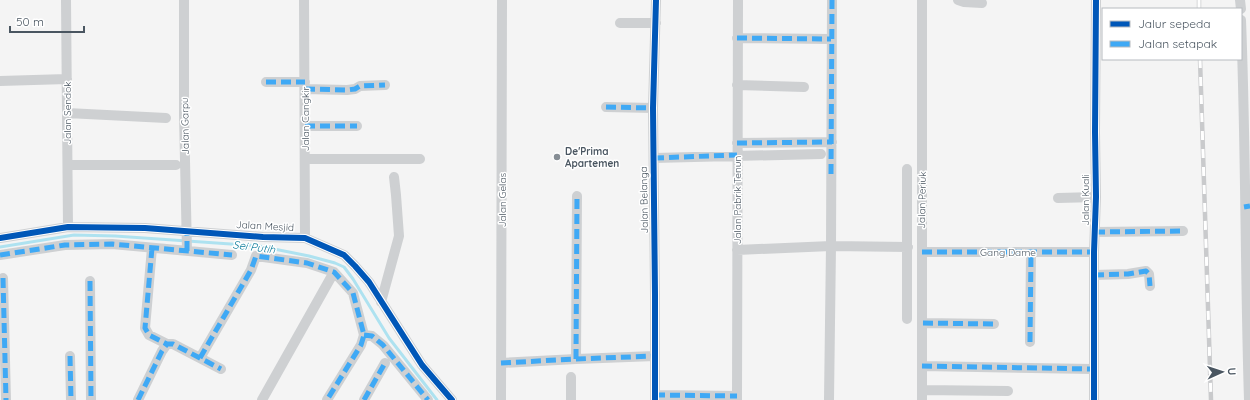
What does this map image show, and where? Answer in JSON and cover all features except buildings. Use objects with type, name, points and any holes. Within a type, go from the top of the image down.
[{"type":"street","name":"Jalan Sendok","points":[[66,0],[68,227]]},
{"type":"street","name":"Jalan Garpu","points":[[184,0],[184,115],[187,251]]},
{"type":"street","name":"Jalan Cangkir","points":[[304,0],[305,238]]},
{"type":"street","name":"Jalan Gelas","points":[[501,400],[502,0]]},
{"type":"street","name":"Jalan Belanga","points":[[655,398],[653,108],[656,0]]},
{"type":"street","name":"Jalan Pabrik Tenun","points":[[737,398],[738,0]]},
{"type":"street","points":[[829,400],[832,0]]},
{"type":"street","name":"Jalan Periuk","points":[[922,0],[922,395]]},
{"type":"street","points":[[958,0],[964,2],[982,3]]},
{"type":"street","name":"Jalan Kuali","points":[[1094,400],[1096,0]]},
{"type":"street","points":[[620,23],[656,23]]},
{"type":"street","points":[[1242,30],[1247,78],[1244,207],[1249,400]]},
{"type":"street","points":[[738,38],[831,39]]},
{"type":"street","points":[[0,81],[67,79]]},
{"type":"street","points":[[266,82],[347,90],[355,89],[360,86],[385,85]]},
{"type":"street","points":[[737,85],[804,87]]},
{"type":"street","points":[[606,107],[653,108]]},
{"type":"street","points":[[67,113],[166,118]]},
{"type":"street","points":[[305,126],[357,126]]},
{"type":"street","points":[[737,143],[832,142]]},
{"type":"street","points":[[654,158],[821,154]]},
{"type":"street","points":[[305,159],[420,159]]},
{"type":"street","points":[[68,165],[176,165]]},
{"type":"street","points":[[907,169],[907,319]]},
{"type":"street","points":[[381,302],[399,236],[394,177]]},
{"type":"street","points":[[576,358],[577,196]]},
{"type":"street","points":[[1058,198],[1096,197]]},
{"type":"street","name":"Jalan Mesjid","points":[[0,238],[68,227],[145,228],[263,237],[305,238],[344,255],[355,266],[368,282],[422,365],[452,400]]},
{"type":"street","points":[[1096,232],[1183,232]]},
{"type":"street","points":[[0,255],[65,244],[112,244],[232,255]]},
{"type":"street","points":[[737,250],[831,246],[908,247]]},
{"type":"street","points":[[152,248],[146,328],[149,335],[167,344],[173,344],[221,368]]},
{"type":"street","name":"Gang Dame","points":[[922,252],[1094,252]]},
{"type":"street","points":[[1030,342],[1031,252]]},
{"type":"street","points":[[200,358],[250,270],[256,256],[307,263],[334,272],[353,293],[364,335],[361,345],[327,400]]},
{"type":"street","points":[[1094,275],[1128,274],[1146,271],[1149,274],[1150,286]]},
{"type":"street","points":[[262,400],[334,272]]},
{"type":"street","points":[[3,278],[6,400]]},
{"type":"street","points":[[90,281],[91,400]]},
{"type":"street","points":[[922,323],[994,324]]},
{"type":"street","points":[[364,335],[372,336],[383,345],[423,398]]},
{"type":"street","points":[[138,400],[162,351],[167,344]]},
{"type":"street","points":[[70,356],[71,400]]},
{"type":"street","points":[[501,363],[576,358],[655,356]]},
{"type":"street","points":[[364,400],[384,363]]},
{"type":"street","points":[[922,366],[1093,369]]},
{"type":"street","points":[[571,377],[571,400]]},
{"type":"street","points":[[922,395],[1008,391]]},
{"type":"street","points":[[655,398],[737,398]]},
{"type":"waterway","name":"Sei Putih","points":[[0,247],[74,235],[115,236],[259,246],[335,263],[344,267],[353,279],[389,338],[437,400]]},
{"type":"railway","points":[[1199,0],[1199,8]]},
{"type":"railway","points":[[1200,60],[1211,400]]},
{"type":"marked path","points":[[831,174],[832,0]]},
{"type":"marked path","points":[[737,38],[831,39]]},
{"type":"marked path","points":[[266,82],[305,82]]},
{"type":"marked path","points":[[305,89],[347,90],[355,89],[360,86],[385,85]]},
{"type":"marked path","points":[[606,107],[653,108]]},
{"type":"marked path","points":[[305,126],[357,126]]},
{"type":"marked path","points":[[737,143],[832,142]]},
{"type":"marked path","points":[[654,158],[737,155]]},
{"type":"marked path","points":[[576,359],[577,196]]},
{"type":"marked path","points":[[1244,207],[1250,206]]},
{"type":"marked path","points":[[187,231],[187,251]]},
{"type":"marked path","points":[[1095,232],[1183,231]]},
{"type":"marked path","points":[[0,255],[65,245],[112,244],[232,255]]},
{"type":"marked path","points":[[152,248],[145,328],[149,335],[167,344]]},
{"type":"marked path","points":[[922,252],[1094,252]]},
{"type":"marked path","points":[[1030,342],[1031,252]]},
{"type":"marked path","points":[[200,358],[251,270],[256,256],[307,263],[334,272],[353,293],[364,335],[361,345],[327,400]]},
{"type":"marked path","points":[[1094,275],[1128,274],[1146,271],[1149,274],[1150,286]]},
{"type":"marked path","points":[[3,278],[6,400]]},
{"type":"marked path","points":[[90,281],[91,400]]},
{"type":"marked path","points":[[923,323],[994,324]]},
{"type":"marked path","points":[[364,335],[372,336],[383,345],[428,400]]},
{"type":"marked path","points":[[138,400],[162,351],[167,344],[173,344],[221,369]]},
{"type":"marked path","points":[[70,356],[71,400]]},
{"type":"marked path","points":[[501,363],[655,356]]},
{"type":"marked path","points":[[364,400],[385,363]]},
{"type":"marked path","points":[[922,366],[1093,369]]},
{"type":"marked path","points":[[655,395],[737,396]]},
{"type":"cycle path","points":[[655,400],[653,108],[656,0]]},
{"type":"cycle path","points":[[1094,400],[1096,0]]},
{"type":"cycle path","points":[[0,238],[68,227],[145,228],[263,237],[305,238],[344,255],[355,266],[369,282],[422,365],[452,400]]},
{"type":"place","name":"De'Prima Apartemen","points":[[557,157]]}]
